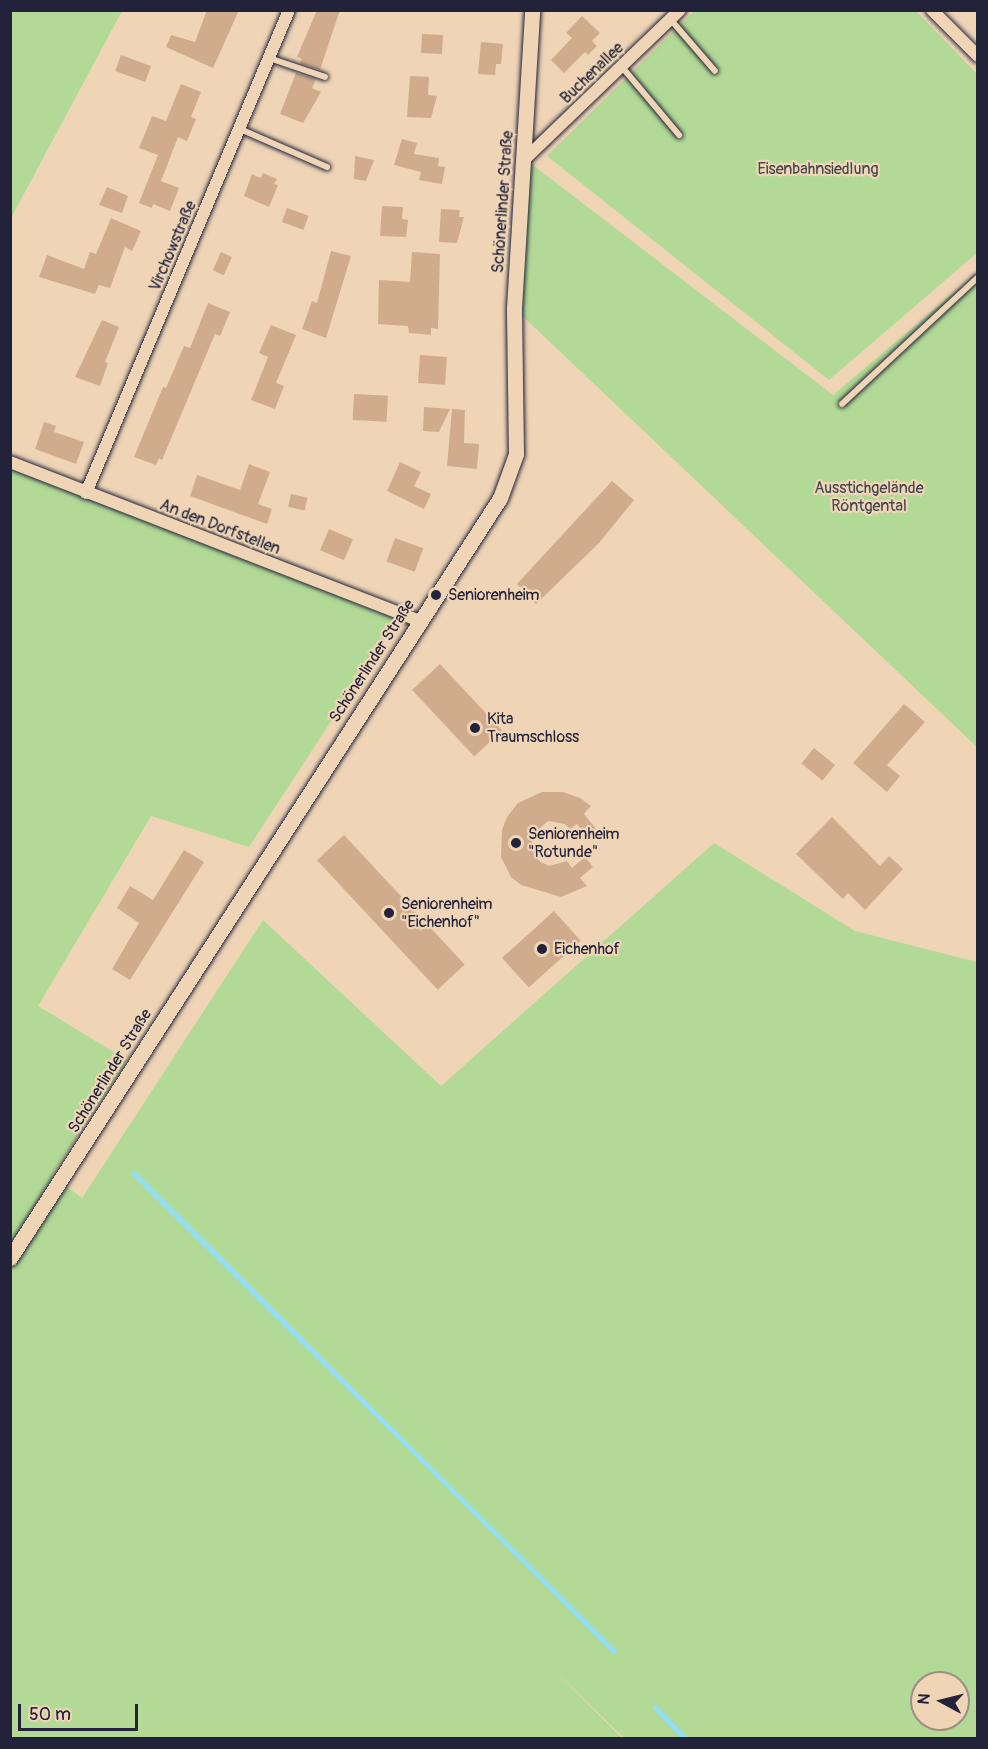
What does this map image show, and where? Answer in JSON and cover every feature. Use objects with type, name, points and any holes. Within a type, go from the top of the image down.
[{"type":"street","name":"Virchowstraße","points":[[87,493],[289,10]]},
{"type":"street","name":"Schönerlinder Straße","points":[[10,1258],[418,620],[500,498],[516,454],[514,308],[525,159],[532,10]]},
{"type":"street","name":"Buchenallee","points":[[525,159],[680,10]]},
{"type":"street","points":[[932,10],[978,56]]},
{"type":"street","name":"An den Dorfstellen","points":[[10,462],[418,620]]},
{"type":"lane","points":[[671,20],[715,71]]},
{"type":"lane","points":[[269,58],[324,77]]},
{"type":"lane","points":[[622,67],[679,135]]},
{"type":"lane","points":[[240,129],[327,167]]},
{"type":"lane","points":[[842,404],[978,277]]},
{"type":"green space","points":[[10,11],[122,11],[11,218]]},
{"type":"green space","name":"Eisenbahnsiedlung","points":[[694,11],[916,11],[977,74],[977,253],[829,380],[547,156]]},
{"type":"green space","name":"Ausstichgelände Röntgental","points":[[525,159],[833,395],[977,273],[977,747],[514,308]]},
{"type":"green space","points":[[10,461],[401,614],[249,847],[151,816],[38,1006],[127,1060],[52,1175],[82,1198],[263,920],[441,1086],[714,843],[855,931],[977,962],[977,1738],[624,1738],[549,1665],[622,1738],[11,1738]]},
{"type":"building","points":[[207,10],[239,10],[213,68],[166,47],[171,35],[195,42]]},
{"type":"building","points":[[317,10],[340,10],[320,70],[300,63],[302,59],[297,57]]},
{"type":"building","points":[[582,16],[600,33],[592,41],[597,46],[588,55],[585,52],[564,73],[551,60],[572,38],[566,33]]},
{"type":"building","points":[[422,34],[443,35],[442,54],[421,53]]},
{"type":"building","points":[[481,42],[503,44],[501,64],[496,64],[495,75],[478,74]]},
{"type":"building","points":[[121,55],[151,66],[145,82],[115,71]]},
{"type":"building","points":[[296,73],[316,79],[312,88],[321,92],[303,123],[280,114]]},
{"type":"building","points":[[410,76],[429,77],[428,95],[437,96],[431,118],[407,117]]},
{"type":"building","points":[[181,84],[201,92],[191,117],[196,119],[187,141],[178,137],[161,181],[179,188],[170,211],[153,204],[152,208],[139,203],[158,155],[139,148],[152,116],[166,121]]},
{"type":"building","points":[[402,139],[417,143],[414,154],[439,158],[438,166],[445,167],[442,184],[419,180],[421,172],[394,165]]},
{"type":"building","points":[[355,156],[374,160],[366,181],[354,179]]},
{"type":"building","points":[[263,173],[277,179],[274,184],[278,185],[269,207],[244,196],[252,174],[261,178]]},
{"type":"building","points":[[107,187],[128,196],[122,213],[99,205]]},
{"type":"building","points":[[382,206],[403,207],[402,219],[408,220],[406,237],[380,236]]},
{"type":"building","points":[[287,208],[309,216],[303,230],[282,222]]},
{"type":"building","points":[[441,209],[460,210],[459,217],[464,217],[457,243],[439,242]]},
{"type":"building","points":[[111,218],[141,231],[132,251],[125,247],[110,288],[99,285],[95,294],[39,277],[47,255],[84,269],[90,252],[96,254]]},
{"type":"building","points":[[331,251],[351,256],[326,338],[302,329],[312,301],[317,303]]},
{"type":"building","points":[[221,252],[232,257],[224,275],[213,270]]},
{"type":"building","points":[[412,252],[440,254],[438,329],[431,328],[431,335],[409,333],[408,326],[378,324],[379,280],[410,282]]},
{"type":"building","points":[[208,303],[230,312],[220,336],[215,334],[162,460],[159,458],[156,465],[134,457],[163,387],[166,388],[184,346],[190,348]]},
{"type":"building","points":[[102,320],[119,327],[105,362],[108,363],[100,386],[75,377]]},
{"type":"building","points":[[271,325],[296,335],[276,383],[284,386],[275,409],[251,400],[268,357],[259,353]]},
{"type":"building","points":[[420,355],[447,357],[445,385],[418,383]]},
{"type":"building","points":[[354,394],[388,396],[387,422],[353,420]]},
{"type":"building","points":[[424,407],[450,409],[439,432],[423,431]]},
{"type":"building","points":[[452,409],[465,410],[464,443],[479,444],[477,469],[447,466]]},
{"type":"building","points":[[44,422],[56,426],[54,432],[84,442],[76,464],[35,449]]},
{"type":"building","points":[[400,462],[421,472],[414,486],[431,494],[424,509],[387,491]]},
{"type":"building","points":[[249,464],[270,472],[258,504],[272,509],[267,524],[190,496],[197,475],[240,490]]},
{"type":"building","points":[[612,481],[634,500],[599,543],[536,604],[517,584]]},
{"type":"building","points":[[291,494],[308,498],[305,510],[288,507]]},
{"type":"building","points":[[329,529],[353,539],[344,560],[320,550]]},
{"type":"building","points":[[395,538],[423,548],[415,572],[386,561]]},
{"type":"building","points":[[440,664],[502,731],[474,756],[412,690]]},
{"type":"building","points":[[904,704],[925,722],[887,765],[900,776],[887,792],[853,763]]},
{"type":"building","points":[[814,748],[835,765],[822,781],[801,764]]},
{"type":"building","name":"Seniorenheim \"Rotunde\"","points":[[542,792],[563,792],[580,798],[591,806],[584,814],[597,830],[587,837],[577,824],[570,829],[565,824],[548,821],[533,834],[531,848],[539,861],[549,866],[567,861],[572,868],[585,857],[593,867],[580,878],[587,886],[561,897],[521,885],[511,877],[501,857],[502,830],[507,817],[518,803]]},
{"type":"building","points":[[832,817],[880,866],[889,856],[903,869],[865,910],[848,893],[843,899],[796,854]]},
{"type":"building","name":"Seniorenheim \"Eichenhof\"","points":[[344,835],[465,964],[438,990],[317,860]]},
{"type":"building","points":[[184,850],[204,862],[130,980],[112,969],[139,923],[117,908],[130,886],[153,900]]},
{"type":"building","name":"Eichenhof","points":[[554,911],[581,941],[529,988],[502,958]]},
{"type":"waterway","points":[[134,1173],[614,1651]]},
{"type":"waterway","points":[[655,1707],[685,1738]]},
{"type":"place","name":"Seniorenheim","points":[[436,595]]},
{"type":"place","name":"Kita Traumschloss","points":[[475,728]]},
{"type":"place","name":"Seniorenheim \"Rotunde\"","points":[[516,843]]},
{"type":"place","name":"Seniorenheim \"Eichenhof\"","points":[[389,913]]},
{"type":"place","name":"Eichenhof","points":[[542,949]]}]
